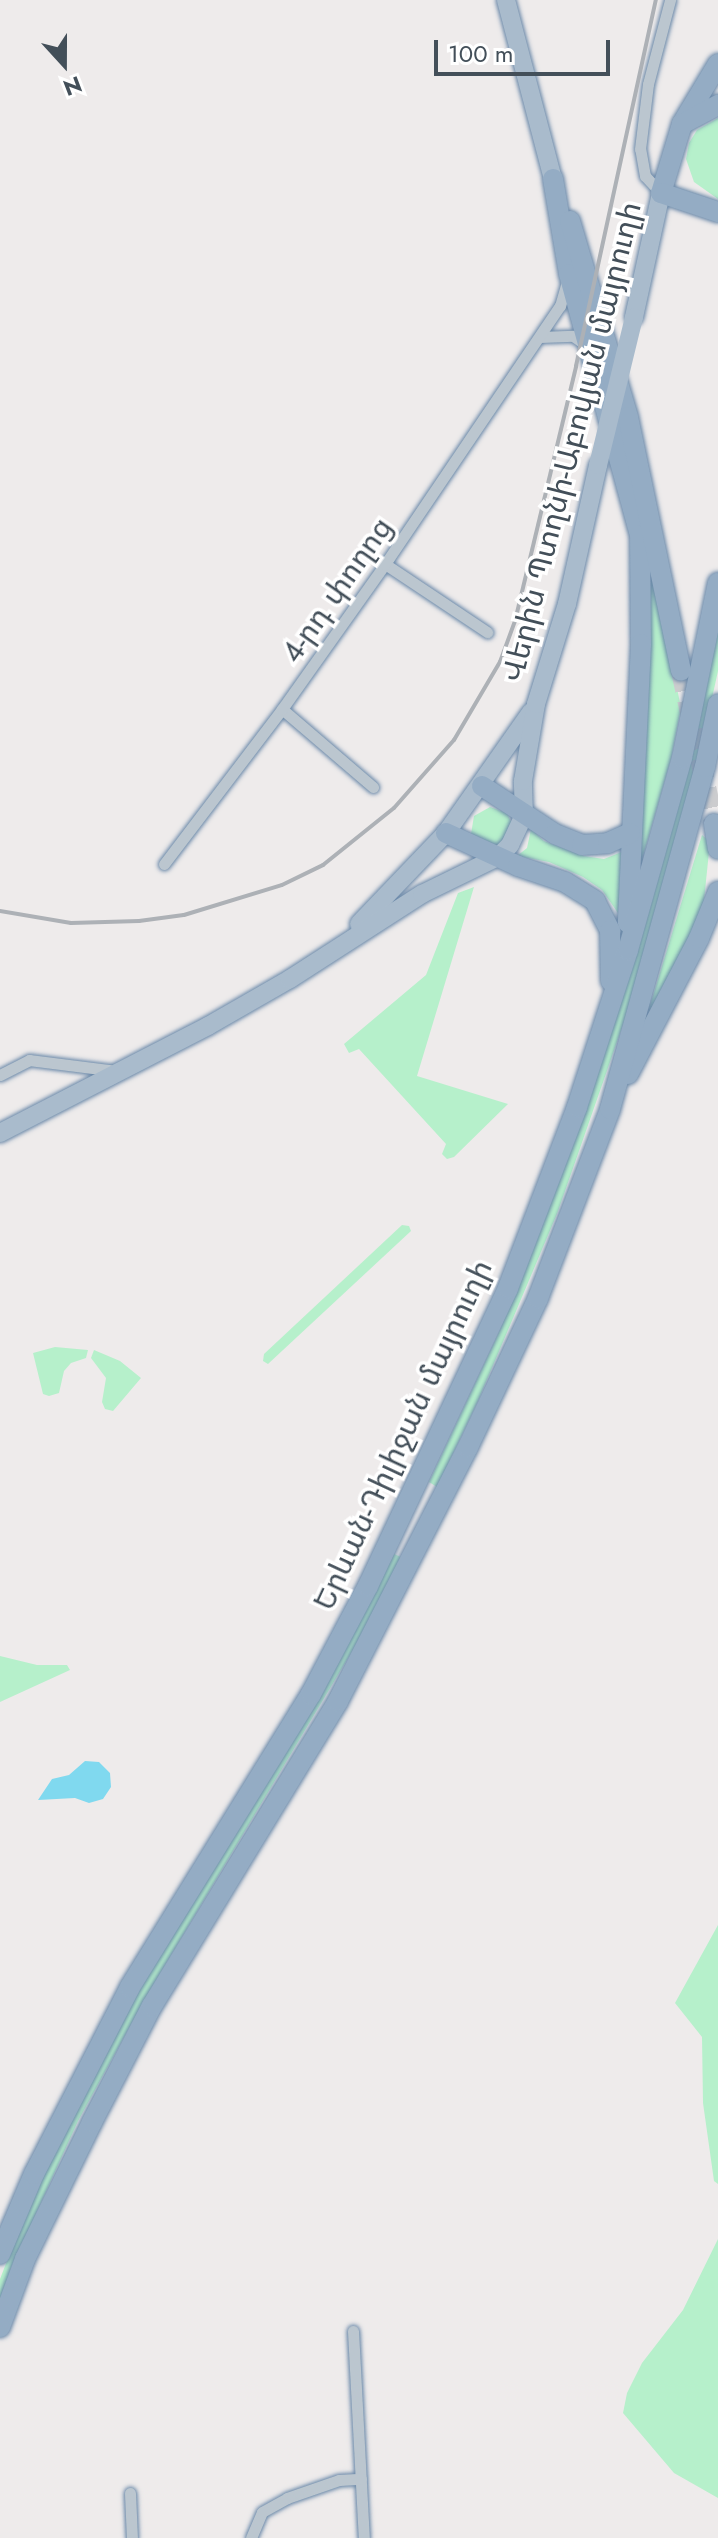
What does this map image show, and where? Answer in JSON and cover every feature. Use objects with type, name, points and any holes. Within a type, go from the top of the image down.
[{"type":"highway","points":[[718,64],[682,124],[661,193],[718,212]]},
{"type":"highway","points":[[682,124],[718,105]]},
{"type":"highway","points":[[553,179],[569,274],[640,535],[641,644],[630,833],[628,950]]},
{"type":"highway","points":[[553,179],[568,213],[628,417],[681,671]]},
{"type":"highway","name":"Երևան-Դիլիջան մայրուղի","points":[[0,2254],[34,2174],[130,1987],[311,1694],[368,1586],[508,1288],[577,1107],[628,950],[682,758],[718,583]]},
{"type":"highway","name":"Երևան-Դիլիջան մայրուղի","points":[[0,2327],[25,2259],[152,2006],[338,1701],[420,1543],[538,1298],[610,1109],[705,767],[718,704]]},
{"type":"highway","points":[[482,786],[555,834],[582,845],[608,843],[630,833]]},
{"type":"highway","points":[[714,824],[718,849]]},
{"type":"highway","points":[[446,833],[498,857],[554,877],[595,901],[610,931],[612,975],[607,1009]]},
{"type":"highway","points":[[610,1109],[699,938],[718,892]]},
{"type":"main road","points":[[506,0],[553,179]]},
{"type":"main road","name":"Վերին Պտղնի-Աբովյան մայրուղի","points":[[0,1133],[249,1002],[422,894],[498,857],[519,833],[524,815],[523,781],[536,704],[567,604],[661,193]]},
{"type":"main road","name":"Վերին Պտղնի-Աբովյան մայրուղի","points":[[337,947],[446,833],[482,786],[536,704]]},
{"type":"street","points":[[661,193],[645,176],[640,149],[648,84],[670,0]]},
{"type":"street","name":"4-րդ փողոց","points":[[164,864],[282,709],[385,564],[560,306],[569,274]]},
{"type":"street","points":[[540,337],[573,336],[590,348]]},
{"type":"street","points":[[385,564],[487,632]]},
{"type":"street","points":[[282,709],[373,787]]},
{"type":"street","points":[[0,1075],[29,1060],[117,1071]]},
{"type":"street","points":[[353,2331],[364,2538]]},
{"type":"street","points":[[251,2538],[262,2512],[287,2498],[339,2480],[361,2479]]},
{"type":"street","points":[[130,2493],[132,2538]]},
{"type":"green space","points":[[718,118],[718,199],[694,182],[686,159],[689,143],[697,130]]},
{"type":"green space","points":[[649,548],[681,708],[671,759],[634,887]]},
{"type":"green space","points":[[718,625],[718,671],[697,766],[632,999],[557,1214],[478,1401],[437,1487],[429,1482],[499,1332],[596,1080]]},
{"type":"green space","points":[[490,807],[507,813],[513,826],[498,849],[471,834],[474,816]]},
{"type":"green space","points":[[531,829],[544,841],[584,856],[604,859],[624,851],[618,913],[602,890],[583,877],[549,862],[517,856],[527,848]]},
{"type":"green space","points":[[702,835],[710,842],[703,910],[641,1035]]},
{"type":"green space","points":[[474,887],[417,1076],[508,1104],[454,1157],[447,1159],[442,1154],[446,1144],[359,1049],[349,1053],[344,1044],[426,975],[458,893]]},
{"type":"green space","points":[[402,1225],[409,1226],[411,1231],[268,1364],[263,1361],[264,1354]]},
{"type":"green space","points":[[55,1347],[88,1350],[86,1358],[71,1363],[64,1371],[59,1393],[49,1396],[43,1394],[33,1353]]},
{"type":"green space","points":[[94,1350],[120,1361],[141,1378],[113,1411],[105,1409],[102,1402],[106,1378],[91,1358]]},
{"type":"green space","points":[[394,1554],[403,1558],[354,1648],[146,1997],[78,2121],[34,2218],[0,2305],[0,2279],[53,2152],[127,2012]]},
{"type":"green space","points":[[0,1656],[37,1665],[67,1665],[70,1670],[0,1702]]},
{"type":"green space","points":[[718,1925],[718,2184],[714,2181],[703,2103],[702,2037],[675,2003]]},
{"type":"green space","points":[[718,2239],[718,2498],[674,2473],[623,2413],[627,2393],[642,2363],[683,2310]]},
{"type":"water","points":[[85,1761],[99,1762],[110,1773],[111,1787],[103,1799],[89,1803],[75,1798],[38,1800],[52,1779],[69,1775]]},
{"type":"tunnel","points":[[681,671],[714,824]]},
{"type":"railway","points":[[0,911],[71,923],[139,921],[184,915],[282,885],[323,865],[394,808],[454,740],[500,662],[515,621],[576,366],[656,0]]}]
